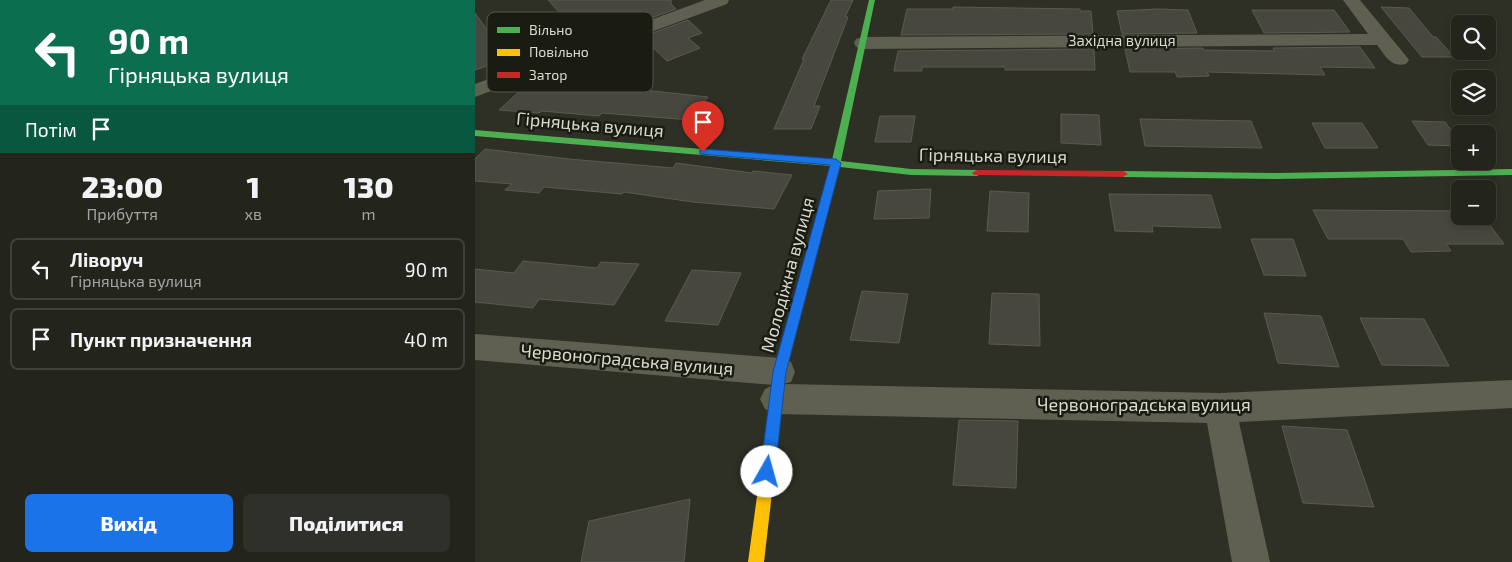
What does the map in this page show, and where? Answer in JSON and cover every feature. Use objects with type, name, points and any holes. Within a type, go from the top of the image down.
[{"type":"street","points":[[653,25],[721,0]]},
{"type":"street","name":"Молодіжна вулиця","points":[[756,562],[778,386],[836,163],[872,0]]},
{"type":"street","points":[[1351,0],[1399,60]]},
{"type":"street","name":"Західна вулиця","points":[[863,43],[1382,40]]},
{"type":"street","points":[[475,91],[487,87]]},
{"type":"street","name":"Гірняцька вулиця","points":[[475,133],[836,163],[911,172],[1277,176],[1512,172]]},
{"type":"street","name":"Червоноградська вулиця","points":[[475,347],[778,386],[1220,408],[1508,397]]},
{"type":"street","points":[[1220,408],[1251,562]]},
{"type":"building","points":[[548,0],[671,0],[671,4],[676,9],[653,17],[653,12],[559,12]]},
{"type":"building","points":[[831,0],[853,0],[845,17],[848,17],[814,106],[820,106],[811,129],[774,129],[804,59],[802,59]]},
{"type":"building","points":[[953,7],[1080,9],[1080,11],[1091,11],[1093,34],[901,35],[907,9],[953,9]]},
{"type":"building","points":[[1381,7],[1409,8],[1433,37],[1436,37],[1451,54],[1451,57],[1422,57]]},
{"type":"building","points":[[1188,10],[1197,33],[1122,34],[1117,11]]},
{"type":"building","points":[[1252,10],[1334,10],[1350,32],[1264,33]]},
{"type":"building","points":[[475,13],[487,30],[487,66],[475,70]]},
{"type":"building","points":[[688,20],[702,33],[688,38],[700,48],[667,61],[653,48],[653,33]]},
{"type":"building","points":[[1360,47],[1375,68],[1320,67],[1325,75],[1207,72],[1209,76],[1177,77],[1175,72],[1130,72],[1125,49],[1203,48],[1203,50],[1275,51],[1273,48]]},
{"type":"building","points":[[1094,49],[1095,70],[1005,70],[1005,67],[922,67],[922,71],[894,71],[898,51]]},
{"type":"building","points":[[653,91],[708,97],[691,120],[602,113],[599,116],[542,111],[539,113],[499,110],[519,92]]},
{"type":"building","points":[[1061,114],[1099,115],[1101,145],[1061,143]]},
{"type":"building","points":[[880,116],[915,116],[911,142],[875,142]]},
{"type":"building","points":[[1140,119],[1251,121],[1262,148],[1145,146]]},
{"type":"building","points":[[1412,121],[1445,122],[1451,130],[1451,146],[1428,145]]},
{"type":"building","points":[[1312,123],[1362,123],[1378,148],[1325,148]]},
{"type":"building","points":[[485,149],[569,159],[673,168],[676,163],[752,173],[753,171],[792,175],[774,209],[693,202],[624,192],[622,194],[544,187],[539,193],[505,190],[512,184],[475,181],[475,159]]},
{"type":"building","points":[[931,189],[929,218],[874,219],[878,191]]},
{"type":"building","points":[[990,191],[1029,193],[1028,232],[987,231]]},
{"type":"building","points":[[1109,194],[1211,195],[1221,228],[1152,226],[1153,232],[1115,231]]},
{"type":"building","points":[[1313,210],[1451,211],[1451,225],[1490,225],[1504,244],[1446,244],[1451,251],[1411,252],[1403,239],[1328,239]]},
{"type":"building","points":[[1251,239],[1293,239],[1306,276],[1264,275]]},
{"type":"building","points":[[523,261],[597,268],[601,262],[639,264],[614,305],[539,299],[533,308],[475,302],[475,269],[514,273]]},
{"type":"building","points":[[692,270],[741,273],[718,325],[665,321]]},
{"type":"building","points":[[862,291],[908,294],[899,343],[850,340]]},
{"type":"building","points":[[992,293],[1039,294],[1040,346],[989,344]]},
{"type":"building","points":[[1264,313],[1321,316],[1339,367],[1278,363]]},
{"type":"building","points":[[1360,318],[1424,319],[1449,366],[1382,365]]},
{"type":"building","points":[[959,420],[1018,421],[1016,488],[953,485]]},
{"type":"building","points":[[1282,426],[1347,430],[1374,507],[1303,503]]},
{"type":"building","points":[[690,499],[684,562],[581,562],[589,521]]},
{"type":"traffic: fast","points":[[809,264],[836,163],[872,0]]},
{"type":"traffic: fast","points":[[475,133],[836,163],[911,172],[977,173]]},
{"type":"traffic: fast","points":[[1123,174],[1277,176],[1512,172]]},
{"type":"traffic: slow","points":[[756,562],[780,372],[809,264]]},
{"type":"traffic: jam","points":[[977,173],[1123,174]]},
{"type":"route","points":[[703,152],[836,163],[780,372],[767,472]]}]
